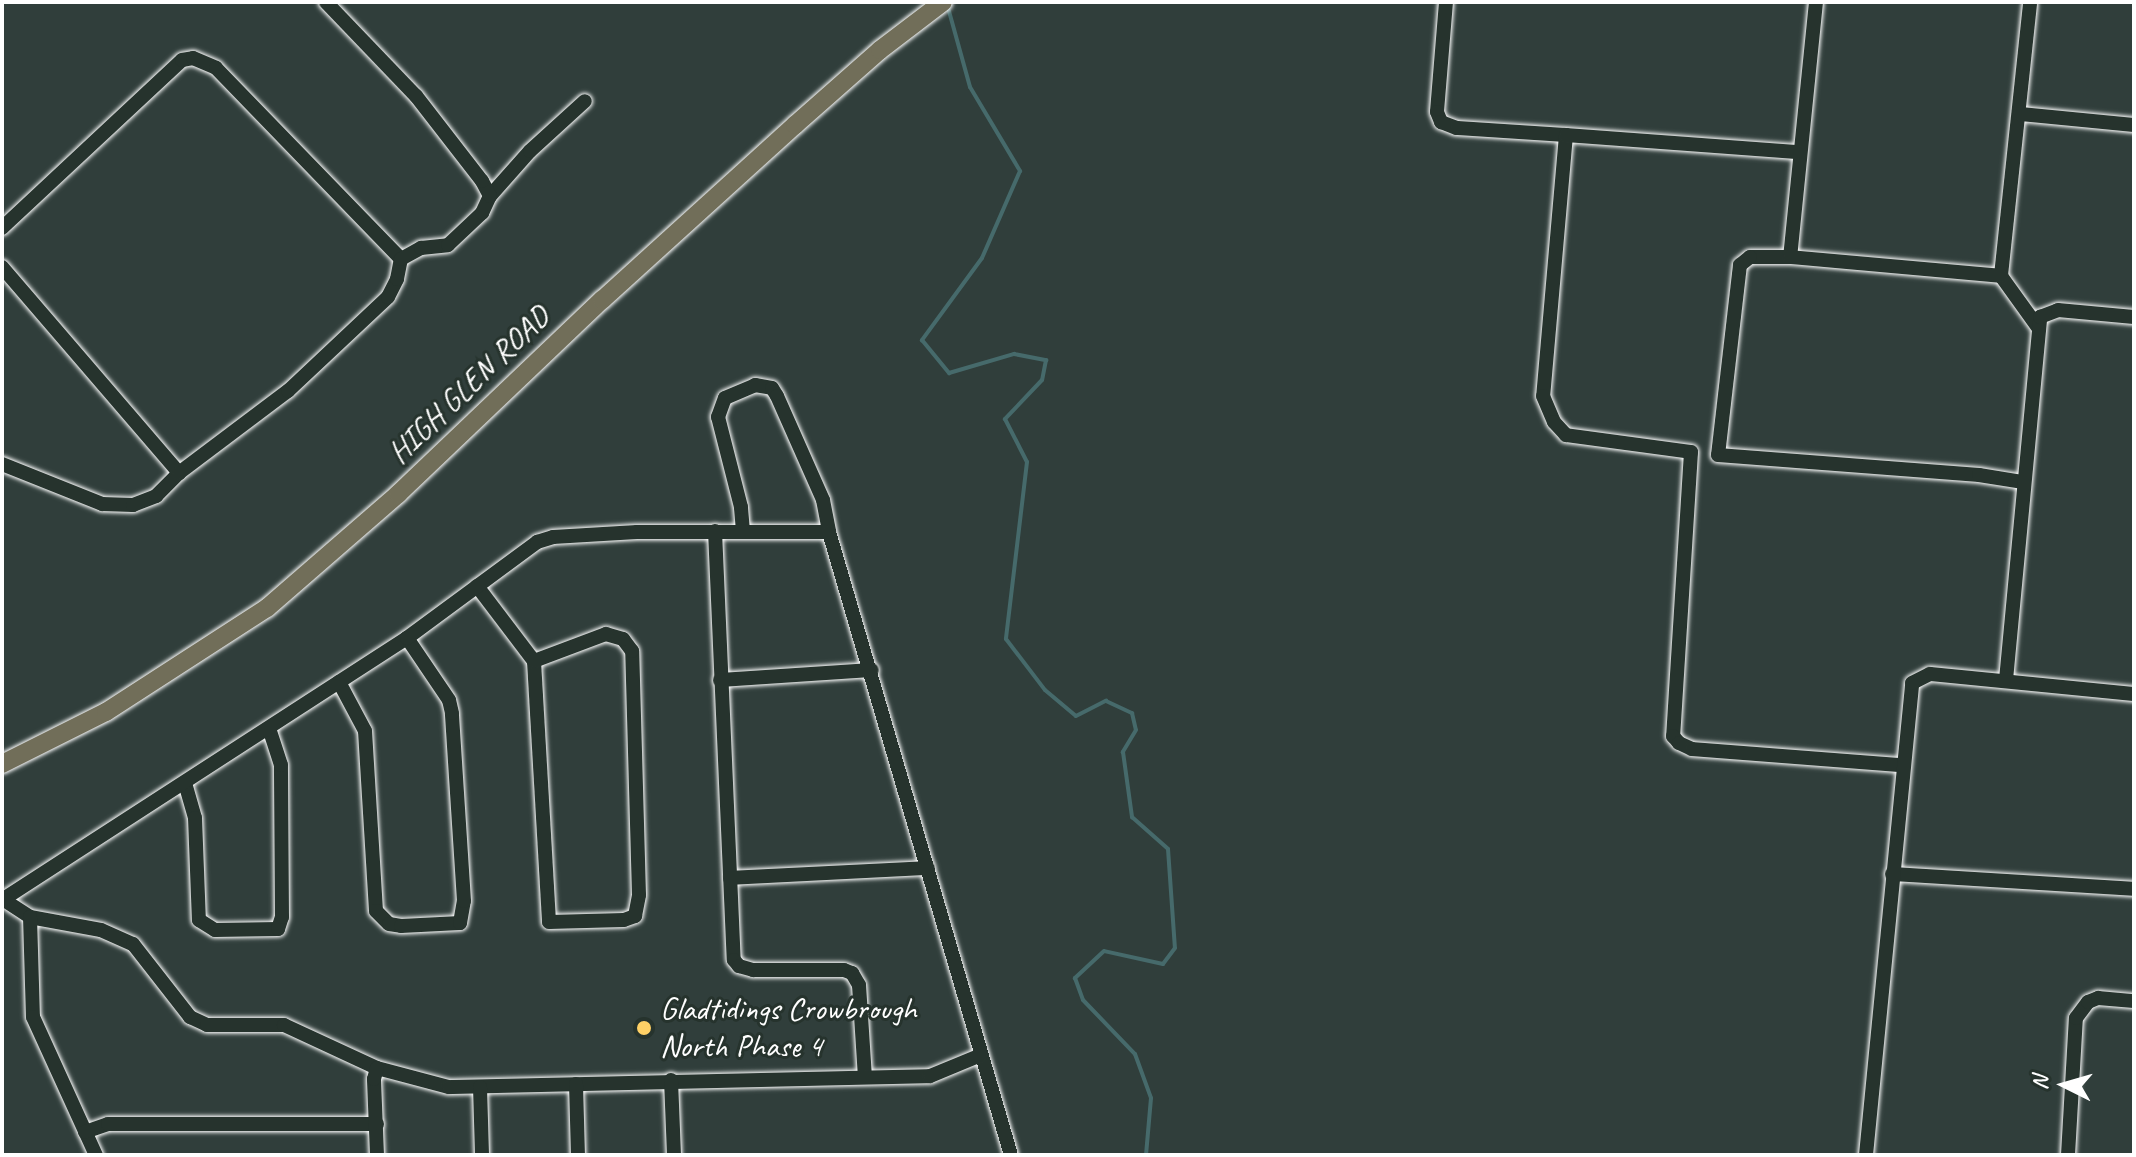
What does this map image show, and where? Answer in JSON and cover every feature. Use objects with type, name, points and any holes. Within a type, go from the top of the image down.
[{"type":"main road","name":"HIGH GLEN ROAD","points":[[2,764],[106,712],[267,608],[398,494],[602,300],[795,125],[880,50],[942,2]]},
{"type":"street","points":[[326,2],[416,96],[482,181],[490,196]]},
{"type":"street","points":[[1446,2],[1437,112],[1441,122],[1457,128],[1799,152]]},
{"type":"street","points":[[1790,257],[1816,2]]},
{"type":"street","points":[[2030,4],[2001,276],[2037,326]]},
{"type":"street","points":[[2,228],[182,60],[193,58],[216,68],[401,259]]},
{"type":"street","points":[[2,464],[117,507],[156,496],[179,473],[288,391],[388,297],[397,279],[401,259],[421,248],[448,245],[482,213],[490,196],[530,151],[585,101]]},
{"type":"street","points":[[2020,114],[2134,125]]},
{"type":"street","points":[[1566,135],[1543,396],[1547,409],[1566,435],[1718,455],[1979,475],[2023,482]]},
{"type":"street","points":[[1718,455],[1740,265],[1750,257],[1790,257],[2001,276]]},
{"type":"street","points":[[2,267],[179,473]]},
{"type":"street","points":[[2006,680],[2040,317],[2058,310],[2134,317]]},
{"type":"street","points":[[743,531],[741,507],[718,417],[725,398],[755,385],[772,388],[777,396],[823,500],[829,532],[872,670],[1011,1155]]},
{"type":"street","points":[[1691,452],[1673,736],[1692,749],[1901,765]]},
{"type":"street","points":[[715,531],[732,946],[739,966],[753,970],[844,970],[857,979],[865,1077]]},
{"type":"street","points":[[829,532],[715,531],[553,537],[537,542],[407,638],[3,900],[30,917],[101,930],[133,944],[190,1017],[207,1025],[284,1025],[377,1068],[449,1087],[930,1076],[981,1055]]},
{"type":"street","points":[[477,586],[534,661],[549,922],[624,920],[635,916],[639,895],[632,651],[623,639],[606,634],[534,661]]},
{"type":"street","points":[[339,682],[365,731],[376,911],[389,924],[401,926],[460,923],[464,901],[452,713],[449,700],[407,638]]},
{"type":"street","points":[[720,680],[872,670]]},
{"type":"street","points":[[1866,1155],[1901,765],[1912,683],[1930,674],[2134,694]]},
{"type":"street","points":[[185,783],[195,818],[199,920],[215,930],[278,929],[282,917],[281,765],[269,729]]},
{"type":"street","points":[[730,878],[928,868]]},
{"type":"street","points":[[1892,874],[2134,889]]},
{"type":"street","points":[[30,917],[33,1017],[96,1155]]},
{"type":"street","points":[[2068,1155],[2076,1018],[2088,1002],[2098,998],[2134,1001]]},
{"type":"street","points":[[377,1068],[374,1079],[377,1155]]},
{"type":"street","points":[[671,1080],[674,1155]]},
{"type":"street","points":[[576,1084],[578,1155]]},
{"type":"street","points":[[480,1087],[482,1155]]},
{"type":"street","points":[[85,1132],[108,1124],[377,1124]]},
{"type":"waterway","points":[[947,4],[970,87],[1020,171],[982,258],[922,340],[949,373],[1014,354],[1046,360],[1042,380],[1005,419],[1027,462],[1006,639],[1045,690],[1076,716],[1106,701],[1132,713],[1136,730],[1123,752],[1132,817],[1168,849],[1175,948],[1163,964],[1104,951],[1075,978],[1083,1000],[1135,1054],[1151,1098],[1146,1155]]},
{"type":"place","name":"Gladtidings Crowbrough North Phase 4","points":[[644,1028]]}]
